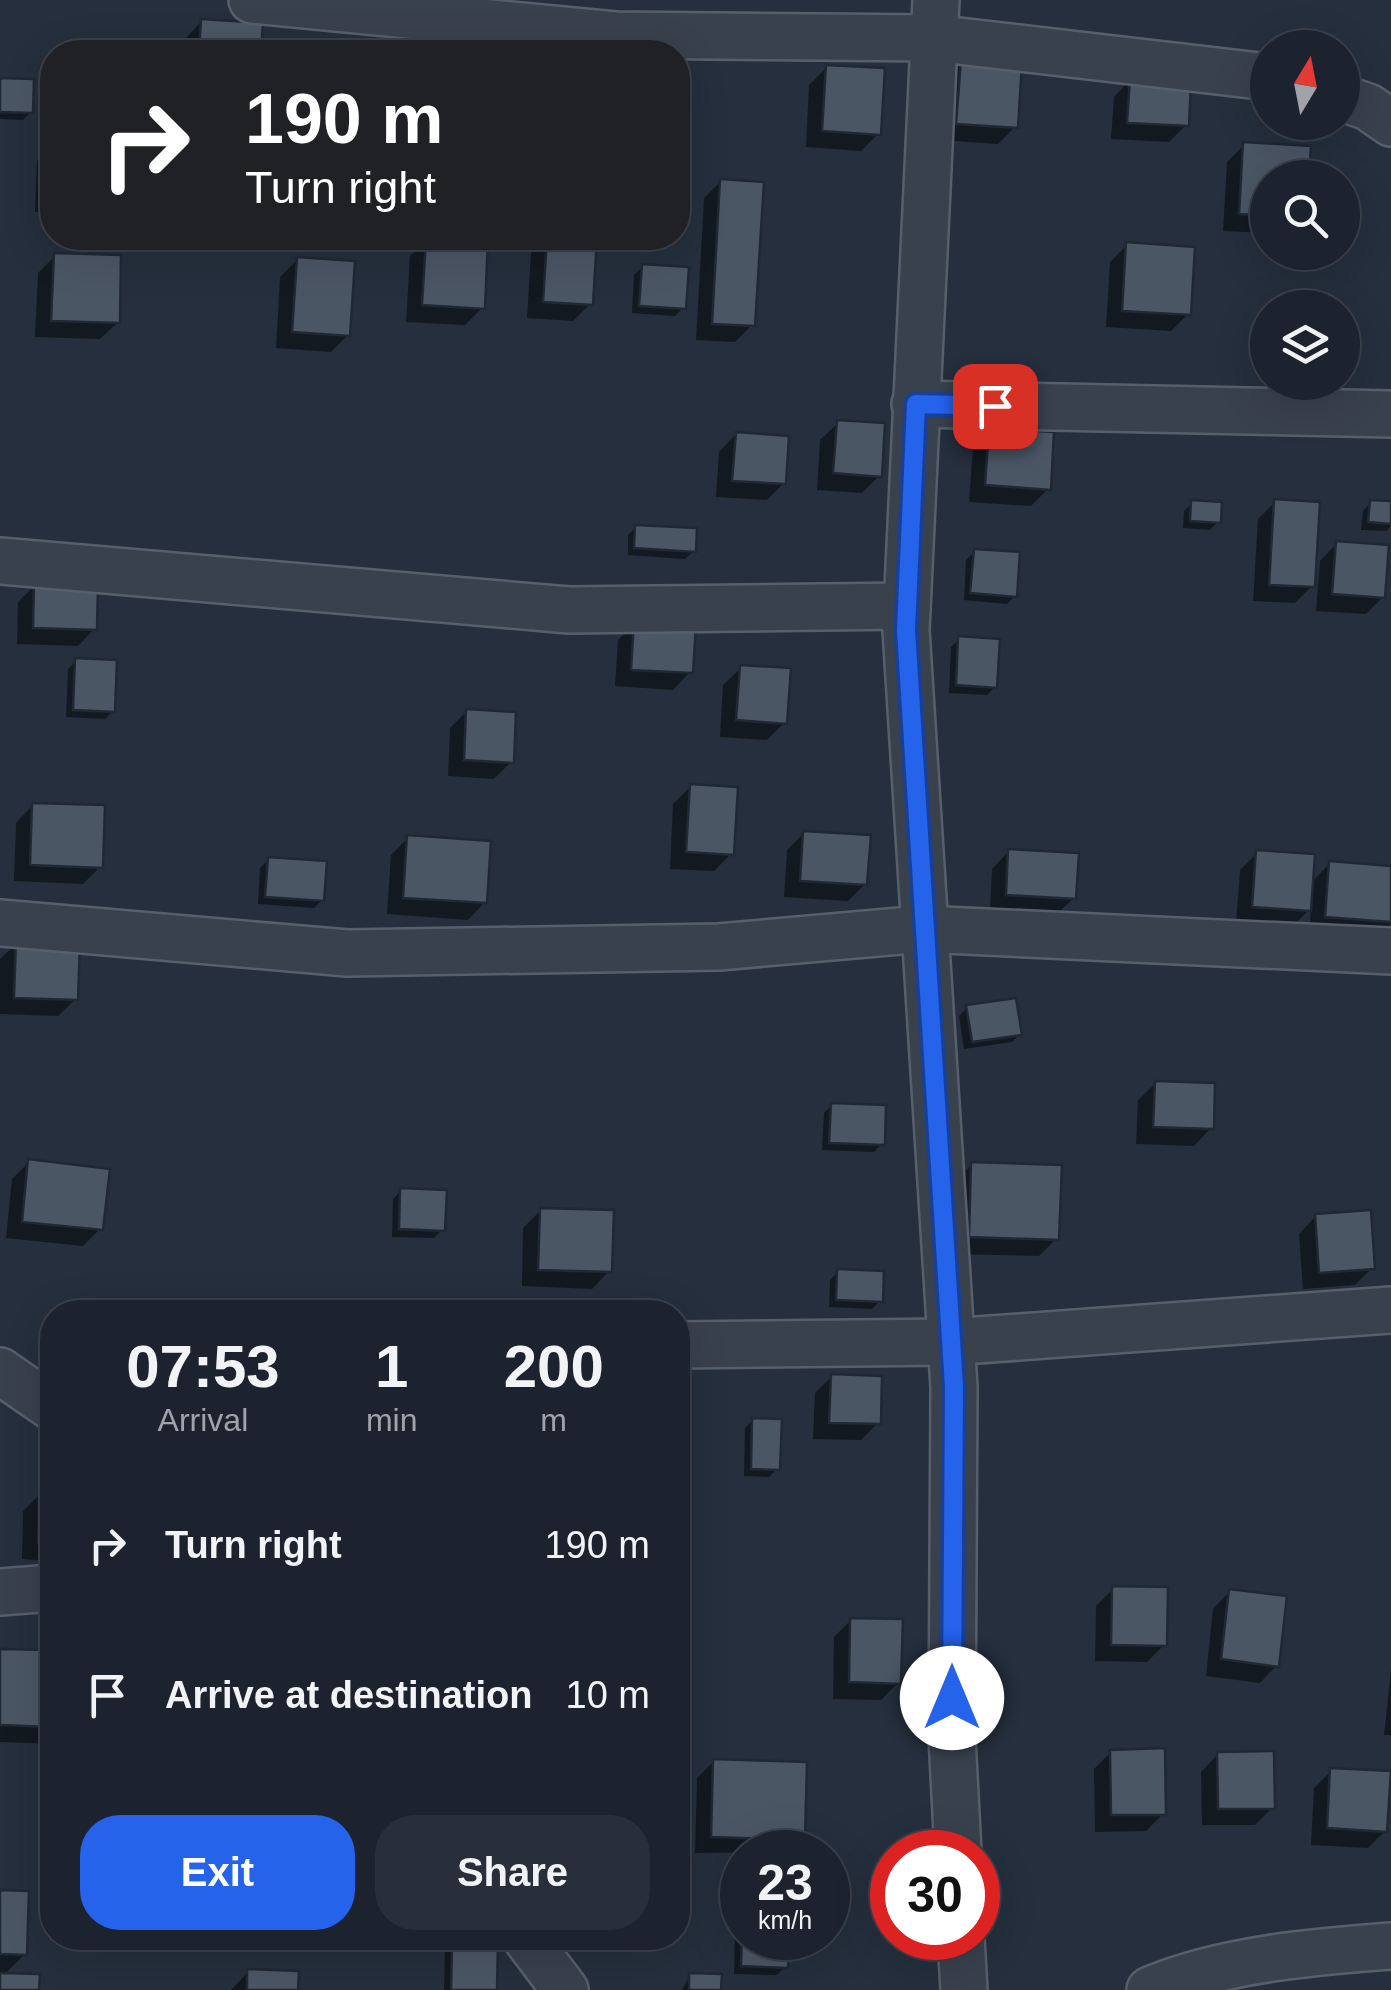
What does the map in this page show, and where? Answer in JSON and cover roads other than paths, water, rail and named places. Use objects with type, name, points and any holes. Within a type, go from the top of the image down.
[{"type":"street","points":[[252,0],[615,35],[934,19],[1250,74]]},
{"type":"street","points":[[934,19],[908,606],[950,1342],[952,1736],[957,1830]]},
{"type":"street","points":[[1360,104],[1391,124]]},
{"type":"street","points":[[916,404],[1391,414]]},
{"type":"street","points":[[0,561],[569,610],[908,606]]},
{"type":"street","points":[[0,923],[347,953],[719,948],[924,929],[1391,951]]},
{"type":"street","points":[[690,1344],[950,1342],[1391,1310]]},
{"type":"street","points":[[0,1371],[40,1399]]},
{"type":"street","points":[[0,1592],[40,1589]]},
{"type":"street","points":[[1150,1990],[1176,1979],[1319,1952],[1391,1946]]},
{"type":"street","points":[[535,1950],[565,1990]]},
{"type":"street","points":[[963,1960],[964,1990]]}]
